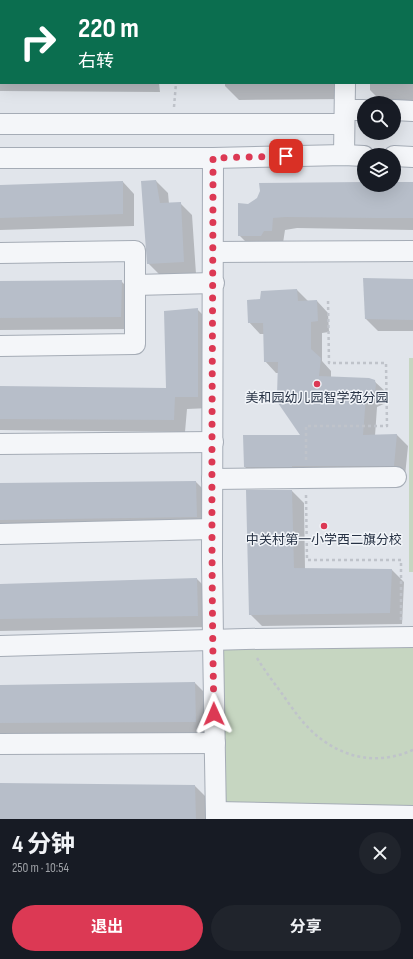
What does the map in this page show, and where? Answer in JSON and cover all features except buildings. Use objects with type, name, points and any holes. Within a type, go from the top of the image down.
[{"type":"street","points":[[344,155],[351,115],[345,84]]},
{"type":"street","points":[[401,110],[413,111]]},
{"type":"street","points":[[0,124],[172,124],[351,115]]},
{"type":"street","points":[[0,158],[213,158],[357,156]]},
{"type":"street","points":[[401,156],[413,157]]},
{"type":"street","points":[[213,158],[214,283],[212,529],[216,816],[413,816]]},
{"type":"street","points":[[0,253],[135,251],[135,344],[0,346]]},
{"type":"street","points":[[214,252],[413,251]]},
{"type":"street","points":[[135,285],[214,283]]},
{"type":"street","points":[[0,444],[213,442]]},
{"type":"street","points":[[212,479],[396,477]]},
{"type":"street","points":[[0,534],[212,529]]},
{"type":"street","points":[[0,646],[245,639],[407,637]]},
{"type":"street","points":[[0,744],[215,743]]},
{"type":"path","points":[[172,124],[176,84]]},
{"type":"path","points":[[328,299],[329,363],[386,363],[387,426],[306,426],[307,560],[401,560],[407,637]]},
{"type":"path","points":[[245,639],[288,703],[321,739],[344,752],[370,759],[394,757],[413,750]]},
{"type":"green space","points":[[409,358],[413,358],[413,572],[409,572]]},
{"type":"green space","points":[[413,637],[413,816],[216,812],[213,640]]},
{"type":"place","name":"美和园幼儿园智学苑分园","points":[[317,384]]},
{"type":"place","name":"中关村第一小学西二旗分校","points":[[324,526]]},
{"type":"route","points":[[214,714],[212,560],[214,283],[213,158],[286,156]]}]
